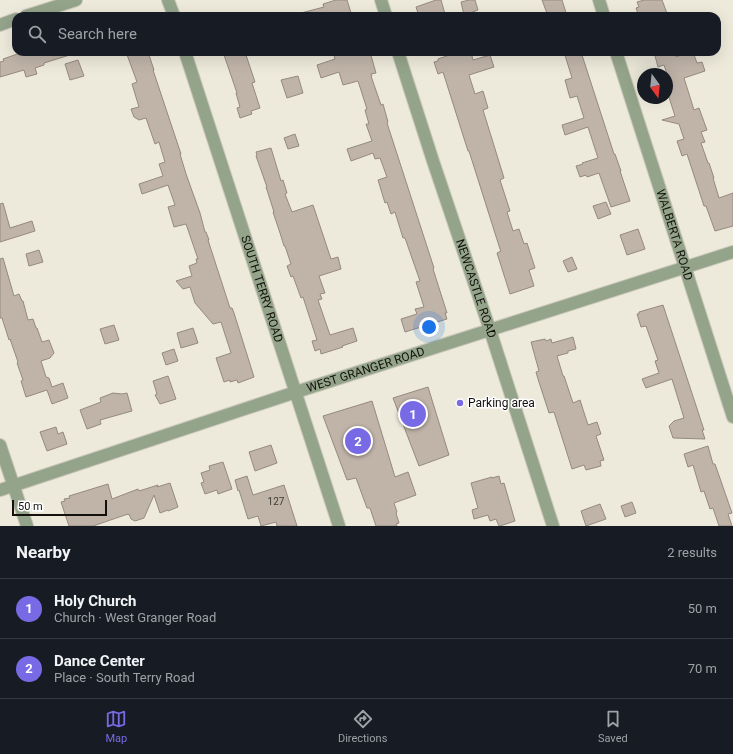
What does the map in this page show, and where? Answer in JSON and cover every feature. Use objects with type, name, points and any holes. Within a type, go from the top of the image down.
[{"type":"street","points":[[38,12],[76,0]]},
{"type":"street","points":[[168,0],[172,12]]},
{"type":"street","points":[[381,0],[385,12]]},
{"type":"street","points":[[599,0],[603,12]]},
{"type":"street","points":[[0,25],[12,20]]},
{"type":"street","name":"SOUTH TERRY ROAD","points":[[186,56],[339,526]]},
{"type":"street","name":"NEWCASTLE ROAD","points":[[399,56],[432,161],[490,330],[553,526]]},
{"type":"street","name":"WALBERTA ROAD","points":[[617,56],[733,417]]},
{"type":"street","name":"WEST GRANGER ROAD","points":[[0,490],[296,392],[733,252]]},
{"type":"street","points":[[0,445],[26,526]]},
{"type":"building","points":[[336,0],[347,0],[351,12],[305,12],[324,7],[323,4]]},
{"type":"building","points":[[436,0],[441,0],[444,12],[418,12],[416,7]]},
{"type":"building","points":[[475,0],[478,10],[472,12],[463,12],[461,2]]},
{"type":"building","points":[[542,0],[562,0],[566,12],[546,12]]},
{"type":"building","points":[[644,0],[662,0],[666,12],[638,12],[636,8],[639,7],[637,2]]},
{"type":"building","points":[[12,56],[67,56],[44,63],[44,65],[35,68],[37,74],[26,77],[24,70],[0,77],[0,62],[4,61],[3,59]]},
{"type":"building","points":[[127,56],[149,56],[186,174],[209,240],[230,308],[232,308],[234,313],[254,377],[238,383],[237,380],[224,382],[216,358],[231,353],[221,322],[213,324],[195,303],[190,287],[183,289],[176,281],[192,276],[189,266],[197,263],[196,259],[198,259],[186,224],[174,227],[168,207],[175,205],[168,185],[142,194],[139,184],[163,176],[159,164],[165,162],[159,142],[155,144],[146,118],[139,120],[134,117],[131,109],[139,107],[132,84],[137,82]]},
{"type":"building","points":[[224,56],[246,56],[255,82],[252,83],[260,108],[251,111],[252,114],[240,118],[237,108],[240,107],[237,93]]},
{"type":"building","points":[[334,56],[371,56],[376,73],[371,74],[371,76],[381,105],[383,104],[387,123],[434,268],[433,269],[447,313],[445,313],[447,319],[405,332],[401,319],[417,314],[415,309],[424,307],[416,282],[420,281],[405,238],[403,238],[395,212],[391,214],[387,202],[385,203],[378,180],[387,177],[380,158],[375,159],[373,153],[351,161],[347,149],[372,141],[366,124],[369,124],[365,110],[367,109],[358,81],[343,85],[339,72],[321,78],[317,65],[335,59]]},
{"type":"building","points":[[447,56],[472,56],[473,60],[490,56],[494,67],[469,75],[475,94],[483,91],[488,108],[483,110],[504,178],[500,180],[510,211],[507,212],[513,231],[519,229],[524,244],[527,243],[535,268],[529,270],[534,286],[510,294],[497,253],[501,251],[469,151],[443,72],[438,74],[434,62],[438,61],[438,59]]},
{"type":"building","points":[[565,56],[582,56],[630,201],[611,207],[599,173],[587,177],[586,175],[580,177],[576,166],[598,158],[588,127],[565,135],[562,125],[584,118],[577,96],[570,98],[565,80],[572,78]]},
{"type":"building","points":[[655,56],[694,56],[697,63],[702,62],[705,71],[684,78],[694,110],[699,108],[707,130],[701,132],[705,142],[701,143],[714,178],[719,198],[733,193],[733,226],[715,231],[706,206],[704,206],[687,154],[682,156],[677,141],[684,139],[679,124],[662,120],[675,116],[671,104],[673,104],[673,68],[665,68],[664,65],[658,67]]},
{"type":"building","points":[[78,60],[84,76],[70,80],[65,64]]},
{"type":"building","points":[[298,76],[303,93],[287,98],[281,80]]},
{"type":"building","points":[[295,134],[299,146],[288,149],[284,138]]},
{"type":"building","points":[[271,148],[281,181],[283,180],[287,193],[285,194],[292,212],[313,205],[331,259],[338,257],[341,269],[319,276],[325,293],[320,294],[322,299],[318,300],[330,335],[353,328],[357,341],[321,354],[320,349],[315,351],[312,341],[317,340],[303,297],[301,298],[293,276],[291,277],[287,266],[291,264],[256,156],[256,152]]},
{"type":"building","points":[[606,202],[611,214],[598,219],[593,206]]},
{"type":"building","points":[[3,203],[10,228],[32,221],[35,231],[0,242],[0,204]]},
{"type":"building","points":[[638,229],[645,249],[627,255],[620,235]]},
{"type":"building","points":[[39,250],[43,262],[29,266],[26,254]]},
{"type":"building","points":[[572,257],[577,269],[568,272],[563,261]]},
{"type":"building","points":[[3,258],[14,296],[19,294],[23,301],[28,320],[33,319],[42,342],[49,340],[54,353],[50,358],[41,361],[46,377],[49,378],[52,387],[63,383],[68,398],[52,404],[47,390],[26,397],[21,381],[23,380],[17,363],[18,362],[2,318],[0,318],[0,259]]},
{"type":"building","points":[[663,305],[704,430],[702,430],[705,439],[673,438],[669,426],[674,421],[684,418],[672,379],[646,388],[642,379],[659,373],[655,361],[658,360],[646,326],[641,327],[637,314],[639,314],[639,312]]},
{"type":"building","points":[[114,325],[119,340],[105,344],[100,329]]},
{"type":"building","points":[[193,328],[198,343],[181,348],[177,333]]},
{"type":"building","points":[[573,337],[576,349],[557,356],[573,403],[580,400],[588,425],[597,422],[601,434],[596,436],[604,460],[600,461],[601,466],[586,470],[584,465],[572,469],[554,412],[549,413],[538,379],[536,372],[539,371],[531,342],[545,339],[546,341],[551,339],[552,343]]},
{"type":"building","points":[[174,349],[178,361],[166,365],[162,353]]},
{"type":"building","points":[[168,376],[176,399],[160,404],[155,395],[157,394],[153,381]]},
{"type":"building","points":[[428,387],[449,455],[419,466],[393,398]]},
{"type":"building","points":[[113,393],[127,393],[132,411],[100,420],[101,424],[87,429],[80,410],[101,402],[100,398]]},
{"type":"building","points":[[372,401],[395,477],[408,472],[416,495],[394,503],[399,523],[396,524],[397,526],[376,526],[370,508],[367,508],[356,478],[347,480],[323,416]]},
{"type":"building","points":[[56,427],[58,434],[63,432],[67,444],[47,451],[40,432]]},
{"type":"building","points":[[271,445],[277,463],[255,471],[249,452]]},
{"type":"building","points":[[708,446],[713,464],[715,464],[732,513],[728,514],[732,526],[719,526],[713,508],[710,509],[704,491],[701,492],[693,465],[688,467],[684,454]]},
{"type":"building","points":[[223,462],[232,489],[218,494],[217,490],[205,494],[201,483],[204,482],[201,473],[210,470],[209,466]]},
{"type":"building","points":[[247,476],[253,495],[284,485],[297,526],[277,526],[276,522],[261,526],[258,516],[248,519],[235,480]]},
{"type":"building","points":[[499,476],[501,484],[504,483],[515,521],[500,526],[496,519],[490,521],[488,515],[474,519],[472,510],[478,508],[471,483]]},
{"type":"building","points":[[170,483],[178,507],[160,513],[154,495],[144,518],[135,521],[131,519],[128,514],[93,526],[69,526],[61,502],[65,501],[64,499],[70,498],[69,496],[108,484],[112,499],[138,489],[139,491]]},
{"type":"building","points":[[632,502],[636,513],[625,517],[621,506]]},
{"type":"building","points":[[600,504],[606,519],[586,526],[581,511]]},
{"type":"place","name":"Parking area","points":[[460,403]]},
{"type":"place","name":"Holy Church","points":[[413,414]]},
{"type":"place","name":"Dance Center","points":[[358,441]]}]
